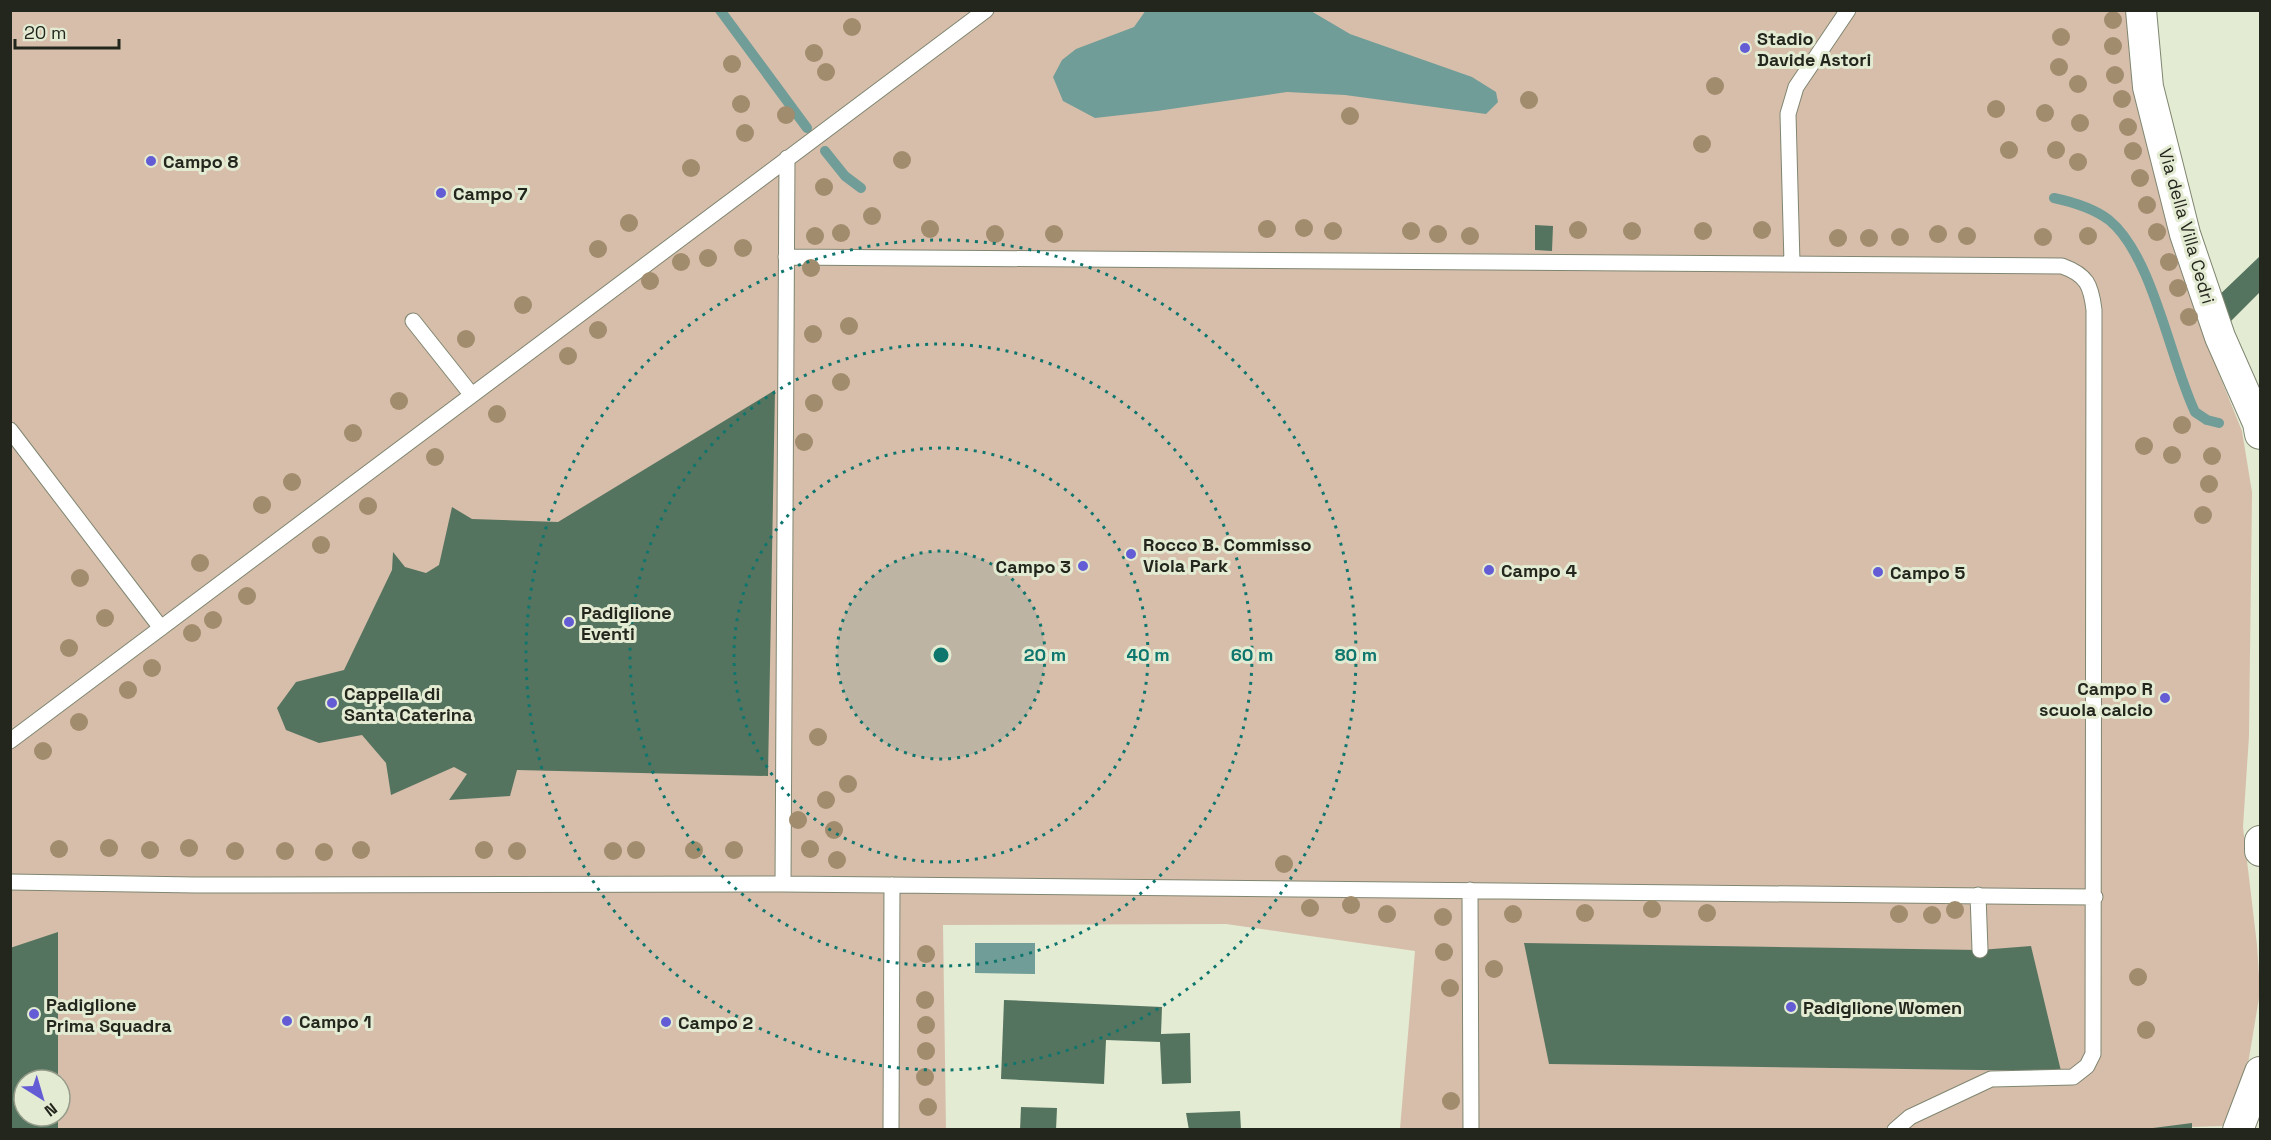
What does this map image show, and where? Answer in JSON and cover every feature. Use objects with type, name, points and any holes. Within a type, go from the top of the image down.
[{"type":"street","name":"Via della Villa Cedri","points":[[2141,10],[2148,87],[2185,234],[2220,337],[2258,423],[2260,434]]},
{"type":"street","points":[[2260,841],[2260,851]]},
{"type":"street","points":[[2238,1130],[2260,1072]]},
{"type":"lane","points":[[10,741],[986,10]]},
{"type":"lane","points":[[1792,263],[1792,184],[1788,114],[1796,87],[1848,10]]},
{"type":"lane","points":[[783,884],[787,158]]},
{"type":"lane","points":[[786,257],[2062,266],[2078,272],[2091,289],[2094,310],[2093,1054],[2087,1066],[2073,1077],[1991,1079],[1910,1117],[1895,1130]]},
{"type":"lane","points":[[414,321],[471,394]]},
{"type":"lane","points":[[10,430],[161,628]]},
{"type":"lane","points":[[10,882],[195,885],[783,884],[2095,897]]},
{"type":"lane","points":[[891,1130],[892,885]]},
{"type":"lane","points":[[1470,890],[1471,1130]]},
{"type":"lane","points":[[1978,896],[1980,950]]},
{"type":"shaded area","name":"Rocco B. Commisso Viola Park","points":[[10,11],[2134,11],[2139,112],[2152,166],[2171,241],[2213,359],[2242,431],[2252,492],[2249,736],[2243,827],[2257,945],[2260,992],[2248,1064],[2226,1126],[2080,1130],[1400,1129],[1415,951],[1226,924],[943,925],[946,1129],[11,1129]]},
{"type":"water","points":[[1146,10],[1311,11],[1350,34],[1472,77],[1496,92],[1498,102],[1486,114],[1345,95],[1287,92],[1095,118],[1063,101],[1053,77],[1062,60],[1076,49],[1134,27]]},
{"type":"water","points":[[975,943],[1035,943],[1035,974],[975,973]]},
{"type":"building","points":[[1535,225],[1553,226],[1552,251],[1535,250]]},
{"type":"building","points":[[2260,256],[2260,292],[2226,326],[2213,301]]},
{"type":"building","name":"Padiglione Eventi","points":[[775,390],[768,776],[517,770],[510,796],[449,800],[467,774],[454,767],[391,795],[386,763],[362,735],[319,743],[286,730],[277,708],[296,682],[344,670],[392,570],[393,552],[405,567],[426,573],[439,565],[452,507],[472,519],[558,522]]},
{"type":"building","name":"Padiglione Prima Squadra","points":[[58,932],[58,1068],[12,1068],[12,1128],[58,1128],[58,1130],[10,1130],[10,948]]},
{"type":"building","name":"Padiglione Women","points":[[1524,943],[1980,950],[2031,946],[2061,1071],[1549,1064]]},
{"type":"building","points":[[1004,1000],[1162,1007],[1161,1034],[1190,1033],[1191,1083],[1162,1084],[1160,1042],[1106,1040],[1104,1084],[1001,1079]]},
{"type":"building","points":[[1021,1107],[1057,1108],[1056,1130],[1020,1130]]},
{"type":"building","points":[[1240,1111],[1241,1130],[1189,1130],[1186,1113]]},
{"type":"building","points":[[2192,1123],[2192,1130],[2153,1130],[2153,1128]]},
{"type":"waterway","points":[[720,10],[807,128]]},
{"type":"waterway","points":[[825,151],[845,176],[861,188]]},
{"type":"waterway","points":[[2054,198],[2096,212],[2109,220],[2124,236],[2149,283],[2195,412],[2207,420],[2219,423]]},
{"type":"place","name":"Stadio Davide Astori","points":[[1745,48]]},
{"type":"place","name":"Campo 8","points":[[151,161]]},
{"type":"place","name":"Campo 7","points":[[441,193]]},
{"type":"place","name":"Rocco B. Commisso Viola Park","points":[[1131,554]]},
{"type":"place","name":"Campo 3","points":[[1083,566]]},
{"type":"place","name":"Campo 4","points":[[1489,570]]},
{"type":"place","name":"Campo 5","points":[[1878,572]]},
{"type":"place","name":"Padiglione Eventi","points":[[569,622]]},
{"type":"place","name":"Campo R scuola calcio","points":[[2165,698]]},
{"type":"place","name":"Cappella di Santa Caterina","points":[[332,703]]},
{"type":"place","name":"Padiglione Women","points":[[1791,1007]]},
{"type":"place","name":"Padiglione Prima Squadra","points":[[34,1014]]},
{"type":"place","name":"Campo 1","points":[[287,1021]]},
{"type":"place","name":"Campo 2","points":[[666,1022]]}]
